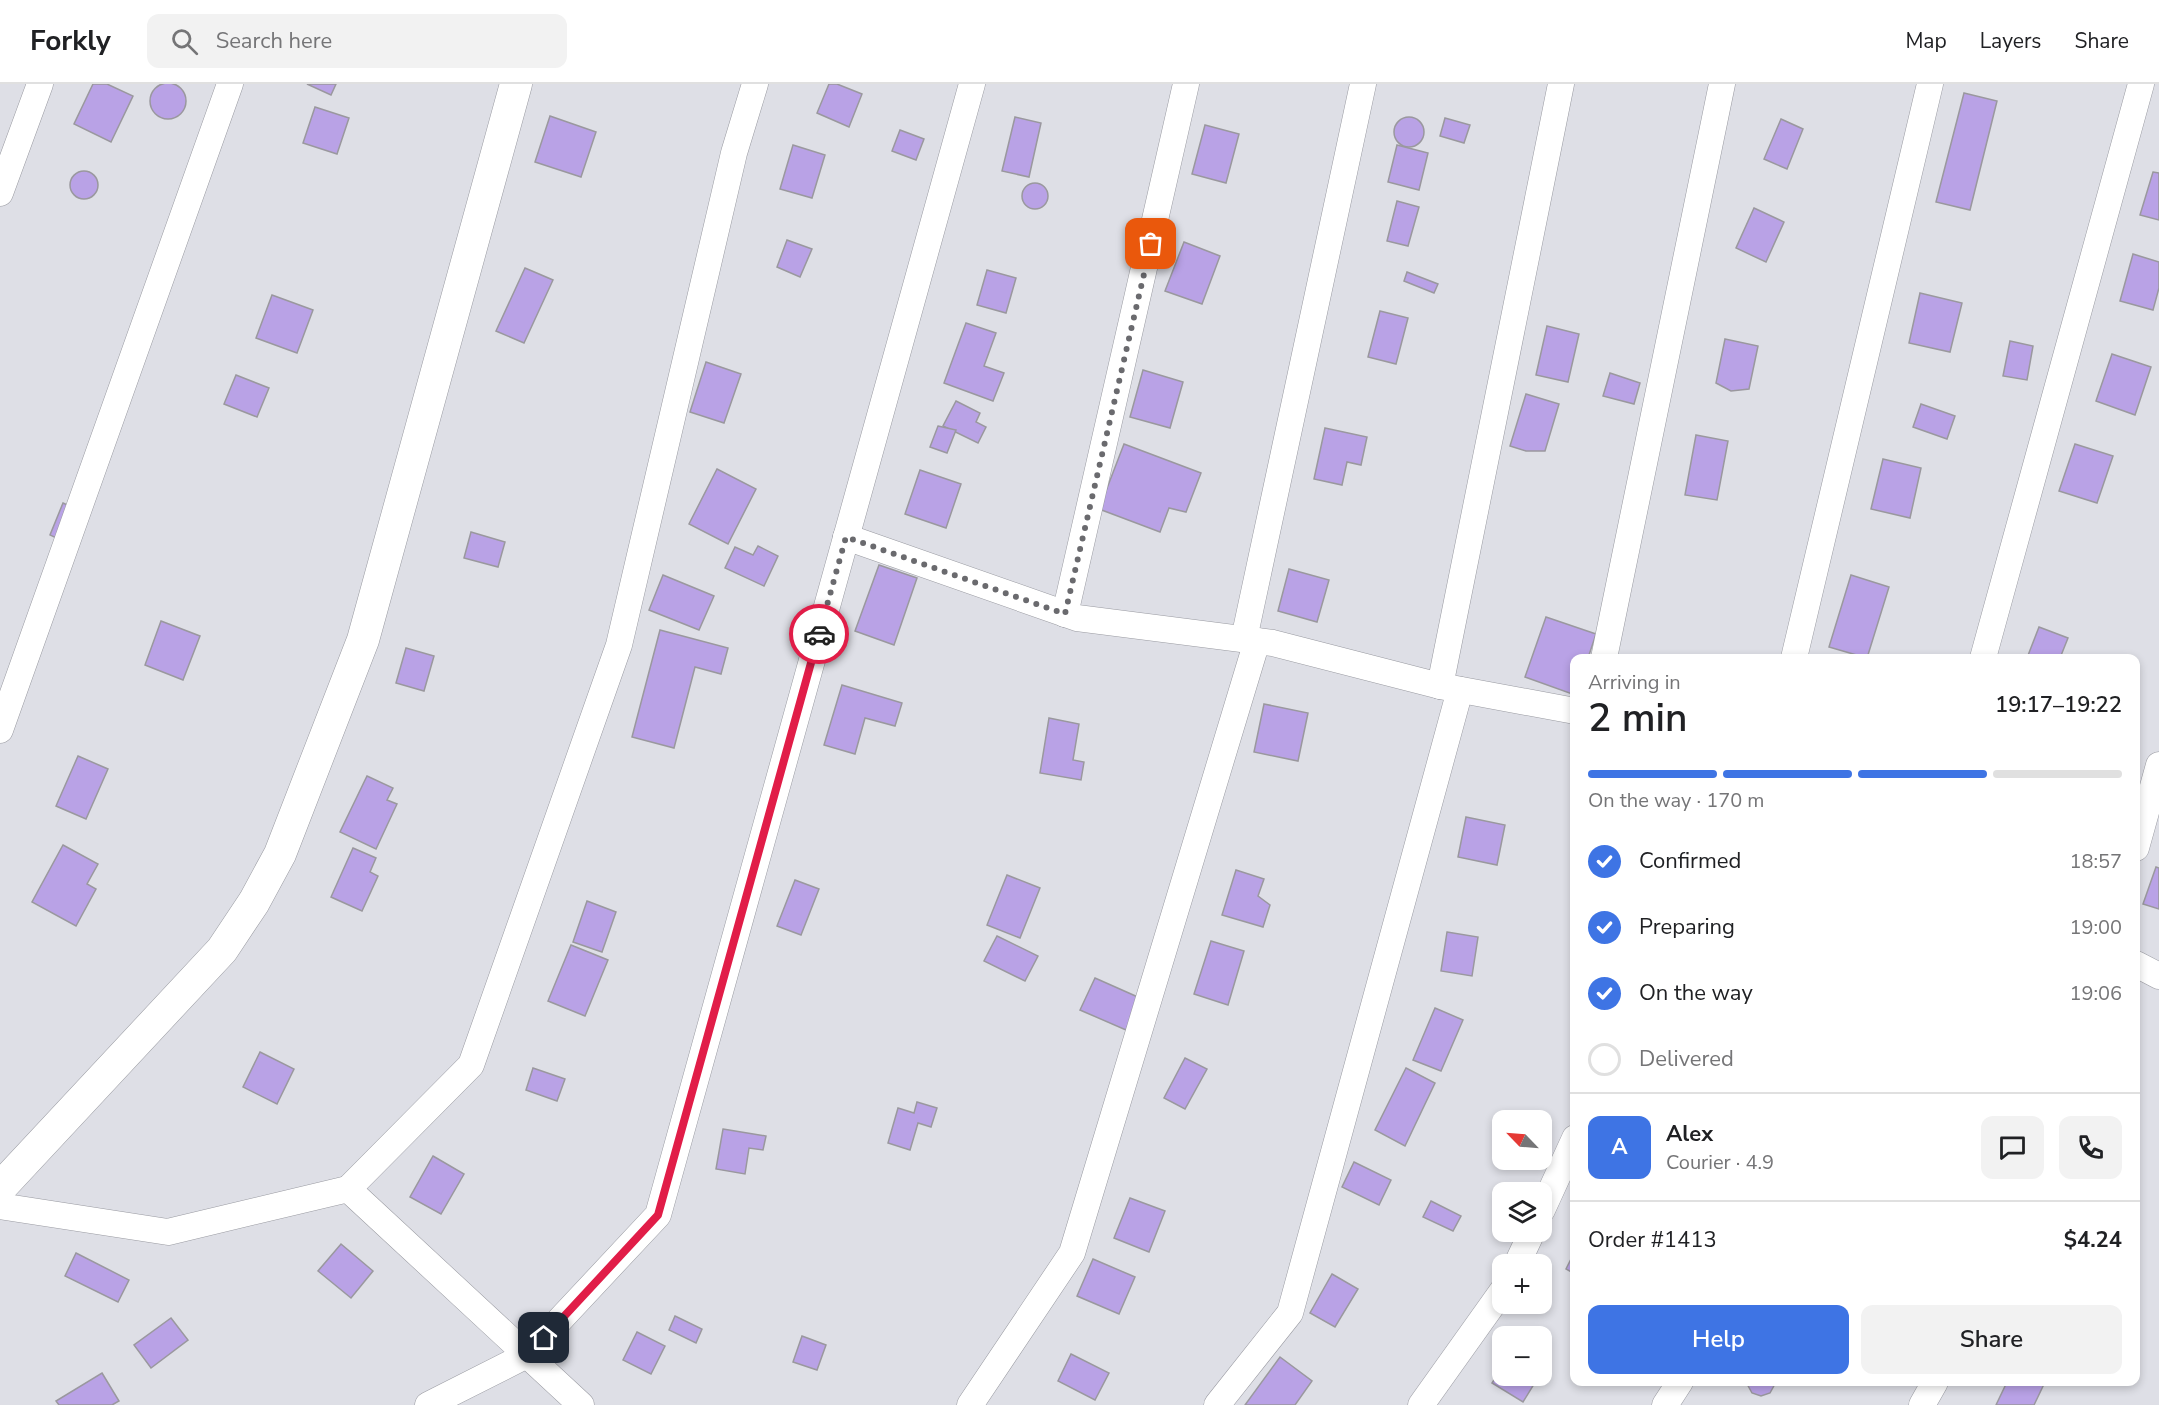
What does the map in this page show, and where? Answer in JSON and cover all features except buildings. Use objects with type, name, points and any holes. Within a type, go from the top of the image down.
[{"type":"street","points":[[0,193],[40,84]]},
{"type":"street","points":[[0,730],[230,84]]},
{"type":"street","points":[[0,1188],[222,950],[254,902],[280,854],[363,639],[516,84]]},
{"type":"street","points":[[0,1206],[168,1232],[348,1189],[471,1065],[620,645],[734,153],[754,84]]},
{"type":"street","points":[[428,1405],[527,1355],[658,1215],[972,84]]},
{"type":"street","points":[[1065,614],[1186,84]]},
{"type":"street","points":[[970,1405],[1072,1253],[1250,640],[1363,84]]},
{"type":"street","points":[[1217,1405],[1290,1313],[1450,688],[1562,84]]},
{"type":"street","points":[[1605,654],[1722,84]]},
{"type":"street","points":[[1795,654],[1930,84]]},
{"type":"street","points":[[1984,654],[2141,84]]},
{"type":"street","points":[[846,537],[1077,618],[1250,640],[1450,688],[1570,710]]},
{"type":"street","points":[[2140,834],[2159,765]]},
{"type":"street","points":[[2140,966],[2159,976]]},
{"type":"street","points":[[1552,1188],[1570,1149]]},
{"type":"street","points":[[348,1189],[581,1405]]},
{"type":"street","points":[[1420,1405],[1492,1305]]},
{"type":"street","points":[[1665,1405],[1677,1386]]},
{"type":"street","points":[[1922,1405],[1933,1386]]},
{"type":"way so far","points":[[819,634],[846,537],[1065,614],[1151,244]]},
{"type":"route","points":[[544,1338],[658,1215],[819,634]]}]
